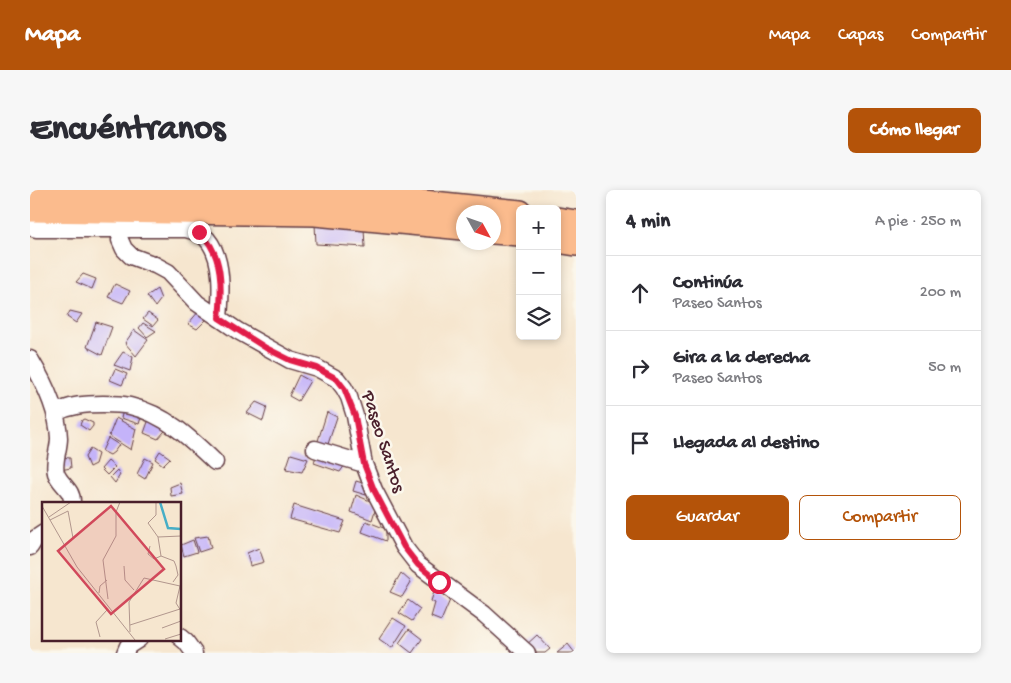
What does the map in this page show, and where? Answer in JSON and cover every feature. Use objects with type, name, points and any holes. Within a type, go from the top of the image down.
[{"type":"highway","points":[[30,190],[318,192],[516,214]]},
{"type":"highway","points":[[30,208],[185,220],[315,213],[456,226]]},
{"type":"highway","points":[[561,221],[576,223]]},
{"type":"highway","points":[[501,231],[516,233]]},
{"type":"highway","points":[[561,241],[576,243]]},
{"type":"street","points":[[30,227],[36,229],[185,220],[207,239],[216,256],[219,267],[219,318]]},
{"type":"street","name":"Paseo Santos","points":[[120,240],[124,249],[131,256],[168,272],[196,303],[219,318],[266,348],[290,360],[317,368],[337,379],[344,388],[355,416],[364,464],[374,490],[404,547],[418,565],[484,614],[527,653]]},
{"type":"street","points":[[30,358],[55,413],[58,438],[56,471],[58,478],[70,491],[72,502]]},
{"type":"street","points":[[55,413],[82,404],[128,405],[143,409],[166,420],[188,436],[215,462]]},
{"type":"street","points":[[315,449],[364,464]]},
{"type":"street","points":[[30,547],[35,539],[42,534]]},
{"type":"street","points":[[181,639],[194,653]]},
{"type":"street","points":[[125,653],[128,646],[137,640]]},
{"type":"building","points":[[315,224],[364,228],[365,247],[316,244]]},
{"type":"building","points":[[83,274],[96,279],[92,289],[76,282]]},
{"type":"building","points":[[115,284],[130,291],[123,303],[108,297]]},
{"type":"building","points":[[157,289],[161,299],[155,307],[147,296]]},
{"type":"building","points":[[70,311],[82,314],[76,323],[67,317]]},
{"type":"building","points":[[199,311],[208,318],[197,329],[188,324]]},
{"type":"building","points":[[148,313],[158,320],[153,326],[143,319]]},
{"type":"building","points":[[96,322],[112,327],[102,355],[87,347]]},
{"type":"building","points":[[143,323],[156,331],[147,337],[139,328]]},
{"type":"building","points":[[134,330],[148,340],[136,356],[125,343]]},
{"type":"building","points":[[123,352],[133,357],[130,371],[114,365]]},
{"type":"building","points":[[115,369],[127,374],[122,385],[110,380]]},
{"type":"building","points":[[299,375],[310,381],[298,401],[289,396]]},
{"type":"building","points":[[256,402],[267,407],[263,421],[247,413]]},
{"type":"building","points":[[124,407],[142,414],[139,424],[121,418]]},
{"type":"building","points":[[327,412],[337,417],[326,450],[316,447]]},
{"type":"building","points":[[116,418],[136,429],[131,450],[109,436]]},
{"type":"building","points":[[84,419],[93,423],[89,431],[80,425]]},
{"type":"building","points":[[149,419],[170,425],[158,439],[144,433]]},
{"type":"building","points":[[108,438],[119,445],[110,455],[102,451]]},
{"type":"building","points":[[90,449],[98,454],[95,464],[89,467],[85,457]]},
{"type":"building","points":[[160,451],[170,458],[163,465],[155,459]]},
{"type":"building","points":[[317,452],[347,462],[340,472],[314,463]]},
{"type":"building","points":[[291,454],[308,459],[302,472],[286,469]]},
{"type":"building","points":[[61,457],[70,458],[71,468],[60,470]]},
{"type":"building","points":[[145,458],[153,462],[145,479],[137,474]]},
{"type":"building","points":[[108,461],[115,467],[107,475],[101,469]]},
{"type":"building","points":[[117,470],[120,475],[115,483],[110,477]]},
{"type":"building","points":[[356,481],[369,485],[366,495],[353,491]]},
{"type":"building","points":[[180,483],[183,494],[171,496],[170,487]]},
{"type":"building","points":[[356,495],[377,504],[372,520],[351,512]]},
{"type":"building","points":[[294,505],[345,521],[340,533],[290,519]]},
{"type":"building","points":[[366,521],[386,529],[386,541],[362,532]]},
{"type":"building","points":[[208,536],[211,548],[199,552],[194,538]]},
{"type":"building","points":[[193,540],[197,552],[184,556],[181,545]]},
{"type":"building","points":[[259,548],[264,562],[250,566],[247,553]]},
{"type":"building","points":[[401,573],[411,582],[402,597],[390,592]]},
{"type":"building","points":[[435,589],[450,600],[441,621],[431,617],[435,603],[431,601]]},
{"type":"building","points":[[408,600],[420,609],[412,621],[399,613]]},
{"type":"building","points":[[393,618],[406,626],[392,648],[379,639]]},
{"type":"building","points":[[409,629],[422,639],[412,653],[399,643]]},
{"type":"building","points":[[537,635],[550,649],[545,653],[532,653],[525,646]]},
{"type":"building","points":[[568,644],[575,653],[557,653]]},
{"type":"route","points":[[199,232],[207,239],[211,246],[219,267],[219,318],[238,332],[266,348],[290,360],[317,368],[337,379],[349,397],[355,416],[364,464],[390,523],[404,547],[418,565],[439,582]]}]
